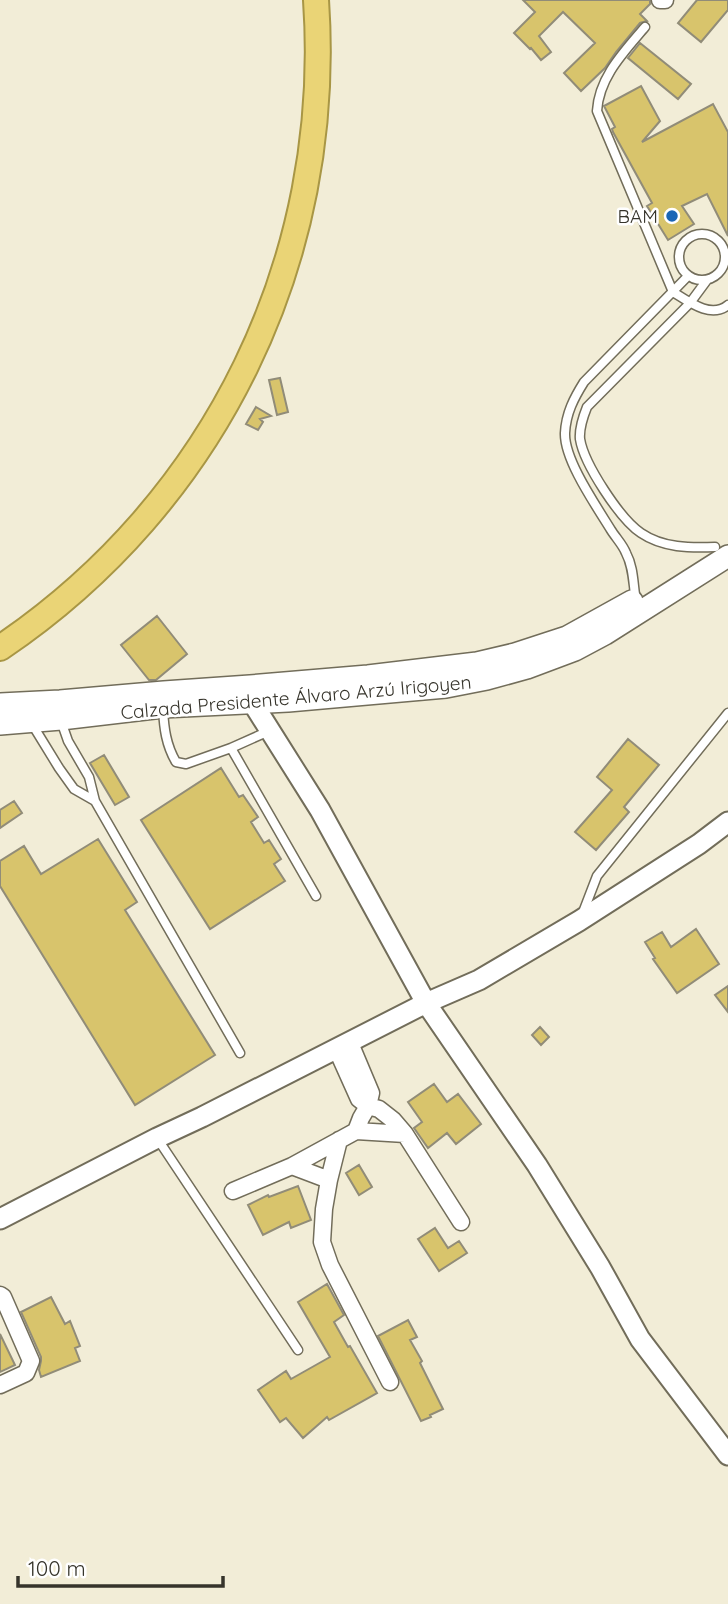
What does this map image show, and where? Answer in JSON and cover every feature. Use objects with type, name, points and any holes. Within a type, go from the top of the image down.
[{"type":"highway","points":[[0,648],[51,611],[86,581],[155,509],[195,455],[243,373],[282,275],[303,195],[316,114],[316,0]]},
{"type":"main road","name":"Calzada Presidente Álvaro Arzú Irigoyen","points":[[0,704],[60,710],[164,699],[251,694],[288,701],[446,687],[506,675],[575,650],[605,634],[638,605],[724,547]]},
{"type":"main road","name":"Calzada Presidente Álvaro Arzú Irigoyen","points":[[0,724],[31,722],[60,710]]},
{"type":"street","points":[[251,694],[320,810],[426,1003],[537,1165],[600,1267],[640,1339],[728,1455]]},
{"type":"street","points":[[0,1219],[426,1003],[479,980],[579,921],[699,844],[728,822]]},
{"type":"street","points":[[344,1046],[371,1093],[356,1131]]},
{"type":"street","points":[[368,1106],[386,1114],[405,1134],[461,1222]]},
{"type":"street","points":[[233,1191],[292,1166],[356,1131],[405,1134]]},
{"type":"street","points":[[339,1140],[324,1209],[322,1242],[330,1265],[390,1382]]},
{"type":"street","points":[[292,1166],[329,1180]]},
{"type":"street","points":[[0,1295],[31,1362],[26,1373],[0,1385]]},
{"type":"lane","points":[[645,27],[620,57],[601,86],[597,111],[673,292],[690,303],[713,312],[728,305]]},
{"type":"lane","points":[[707,281],[688,276],[679,259],[682,246],[698,234],[711,235],[721,243],[727,255],[719,274],[707,281],[690,303],[587,407],[580,437],[584,453],[606,492],[623,518],[643,534],[686,548],[724,547]]},
{"type":"lane","points":[[638,605],[626,554],[590,496],[569,455],[565,436],[567,422],[572,403],[584,382],[688,276]]},
{"type":"lane","points":[[567,422],[582,421]]},
{"type":"lane","points":[[611,530],[623,518]]},
{"type":"lane","points":[[164,699],[164,724],[169,749],[176,762],[186,764],[270,730]]},
{"type":"lane","points":[[60,710],[68,741],[89,777],[95,801],[240,1053]]},
{"type":"lane","points":[[579,921],[597,876],[728,713]]},
{"type":"lane","points":[[31,722],[74,789],[95,801]]},
{"type":"lane","points":[[231,748],[316,896]]},
{"type":"lane","points":[[157,1138],[298,1350]]},
{"type":"building","points":[[523,0],[650,0],[650,4],[640,14],[647,21],[640,23],[605,68],[581,91],[564,73],[595,43],[563,12],[539,36],[551,52],[541,60],[514,33],[535,12]]},
{"type":"building","points":[[697,0],[728,0],[728,10],[701,42],[678,23]]},
{"type":"building","points":[[640,43],[691,84],[678,99],[628,58]]},
{"type":"building","points":[[641,86],[660,121],[642,142],[713,104],[728,132],[728,236],[707,194],[682,206],[694,224],[668,240],[647,206],[652,203],[613,132],[615,127],[604,106]]},
{"type":"building","points":[[280,378],[288,412],[277,415],[269,380]]},
{"type":"building","points":[[256,407],[271,416],[260,419],[263,422],[258,430],[246,424]]},
{"type":"building","points":[[157,616],[187,654],[156,680],[149,680],[121,645]]},
{"type":"building","points":[[628,739],[659,765],[624,807],[629,812],[596,850],[575,832],[612,790],[597,777]]},
{"type":"building","points":[[104,755],[129,797],[115,805],[90,763]]},
{"type":"building","points":[[221,768],[239,797],[243,795],[258,817],[251,822],[264,843],[269,840],[281,859],[274,864],[285,881],[210,929],[141,820]]},
{"type":"building","points":[[14,801],[22,813],[0,828],[0,810]]},
{"type":"building","points":[[98,839],[137,902],[125,910],[215,1055],[135,1105],[0,886],[0,861],[24,846],[41,874]]},
{"type":"building","points":[[696,929],[719,964],[677,993],[653,959],[655,958],[645,942],[662,932],[671,947]]},
{"type":"building","points":[[728,986],[728,1012],[715,995]]},
{"type":"building","points":[[540,1027],[549,1037],[541,1045],[532,1035]]},
{"type":"building","points":[[434,1084],[447,1102],[458,1094],[481,1124],[456,1144],[447,1133],[428,1148],[414,1128],[422,1122],[408,1102]]},
{"type":"building","points":[[359,1165],[372,1187],[359,1195],[346,1173]]},
{"type":"building","points":[[298,1186],[311,1220],[291,1228],[289,1222],[263,1235],[248,1205],[268,1195],[269,1197]]},
{"type":"building","points":[[435,1228],[448,1248],[459,1241],[467,1253],[439,1271],[418,1239]]},
{"type":"building","points":[[327,1284],[344,1315],[334,1322],[377,1393],[329,1420],[327,1417],[303,1438],[286,1418],[280,1422],[258,1390],[286,1371],[291,1379],[330,1357],[298,1302]]},
{"type":"building","points":[[51,1297],[65,1324],[70,1321],[80,1346],[75,1348],[80,1361],[41,1377],[41,1357],[21,1312]]},
{"type":"building","points":[[408,1320],[417,1337],[410,1340],[443,1409],[421,1421],[378,1336]]},
{"type":"building","points":[[0,1334],[15,1365],[0,1372]]},
{"type":"place","name":"BAM","points":[[672,216]]}]
